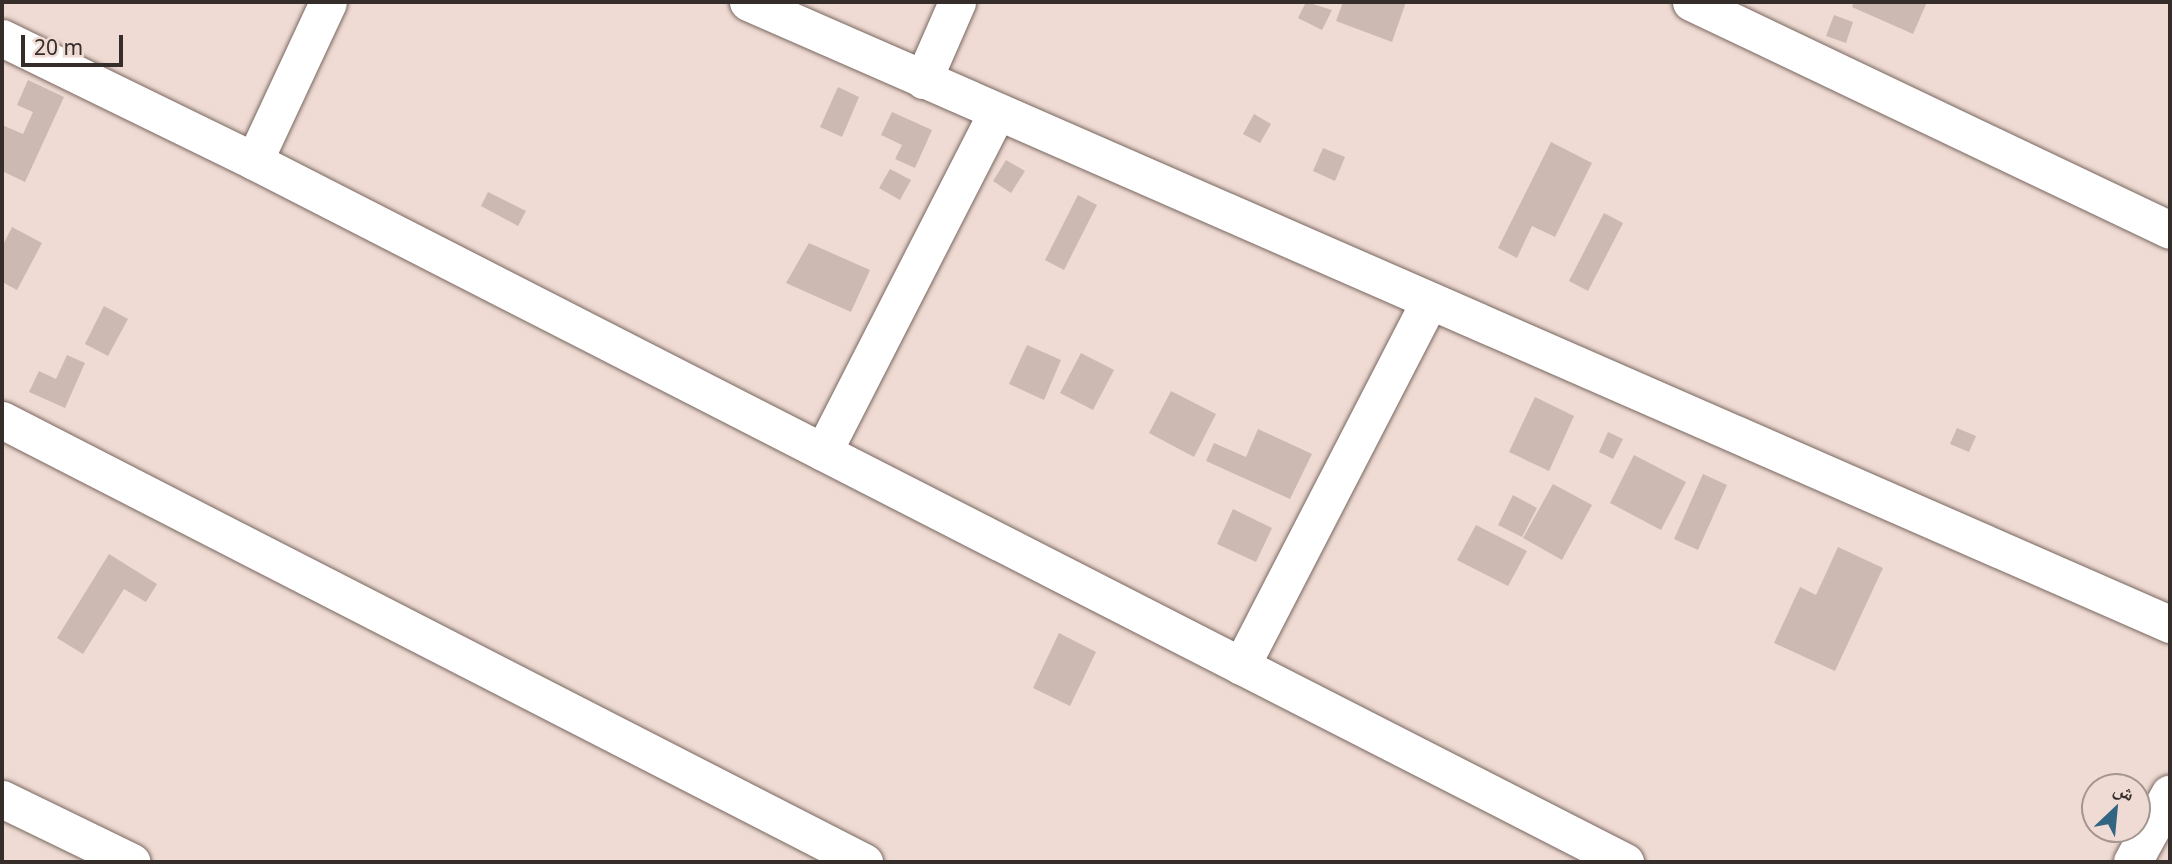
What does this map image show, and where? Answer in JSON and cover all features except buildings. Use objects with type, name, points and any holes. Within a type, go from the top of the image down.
[{"type":"street","points":[[254,161],[328,2]]},
{"type":"street","points":[[748,2],[2170,624]]},
{"type":"street","points":[[923,80],[957,2]]},
{"type":"street","points":[[1691,2],[2170,230]]},
{"type":"street","points":[[2,38],[254,161],[1625,862]]},
{"type":"street","points":[[823,452],[997,112]]},
{"type":"street","points":[[1241,666],[1429,302]]},
{"type":"street","points":[[2,420],[864,862]]},
{"type":"street","points":[[2133,862],[2170,795]]},
{"type":"street","points":[[2,799],[132,862]]}]
